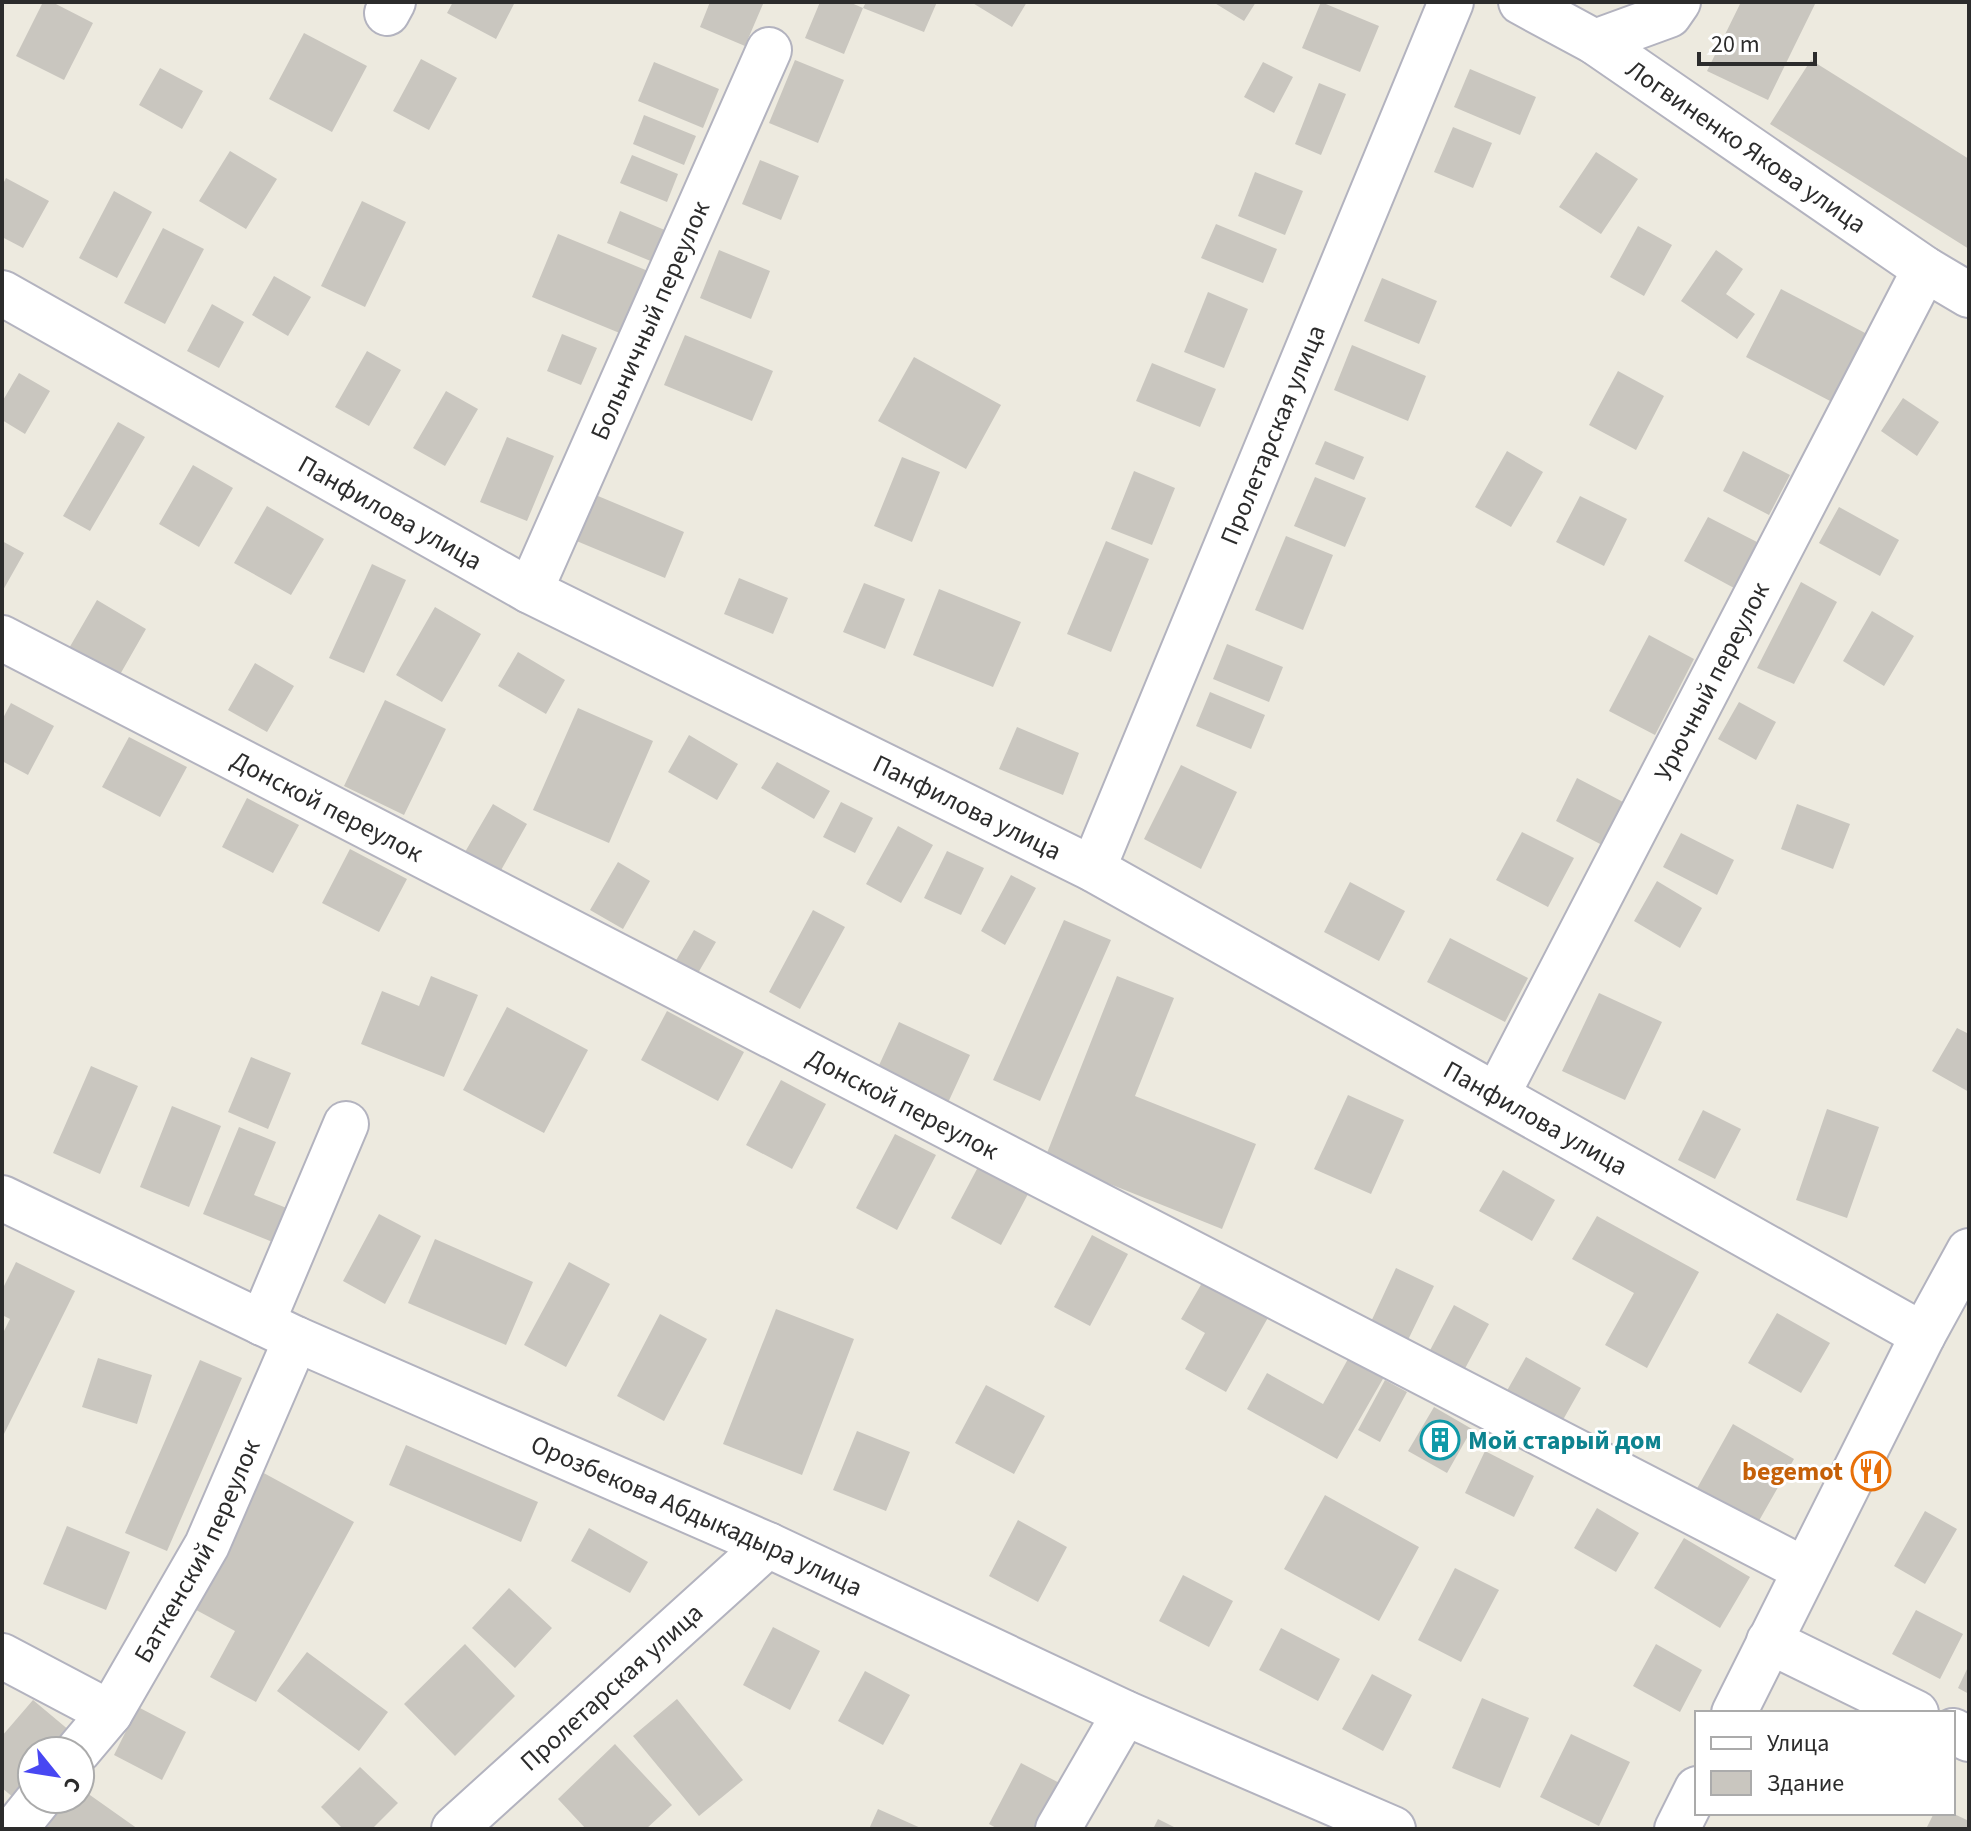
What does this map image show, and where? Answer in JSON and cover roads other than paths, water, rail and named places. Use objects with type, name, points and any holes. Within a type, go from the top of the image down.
[{"type":"street","name":"Пролетарская улица","points":[[1093,869],[1451,2]]},
{"type":"street","name":"Логвиненко Якова улица","points":[[1521,2],[1595,42],[1925,269],[1969,295]]},
{"type":"street","points":[[1595,42],[1669,15],[1678,2]]},
{"type":"street","name":"Больничный переулок","points":[[530,591],[769,50]]},
{"type":"street","name":"Урючный переулок","points":[[1497,1095],[1925,269]]},
{"type":"street","name":"Панфилова улица","points":[[2,293],[530,591],[1093,869],[1923,1335]]},
{"type":"street","name":"Донской переулок","points":[[2,638],[1805,1570]]},
{"type":"street","name":"Баткенский переулок","points":[[91,1735],[110,1713],[207,1545],[346,1124]]},
{"type":"street","name":"Орозбекова Абдыкадыра улица","points":[[2,1198],[279,1331],[768,1545],[1125,1713],[1393,1829]]},
{"type":"street","points":[[1735,1711],[1923,1335],[1965,1268]]},
{"type":"street","name":"Пролетарская улица","points":[[454,1829],[768,1545]]},
{"type":"street","points":[[1769,1641],[1912,1711]]},
{"type":"street","points":[[2,1656],[110,1713]]},
{"type":"street","points":[[1058,1829],[1125,1713]]},
{"type":"street","points":[[1677,1829],[1695,1793]]},
{"type":"place","name":"Мой старый дом","points":[[1440,1440]]},
{"type":"place","name":"begemot","points":[[1871,1471]]}]
